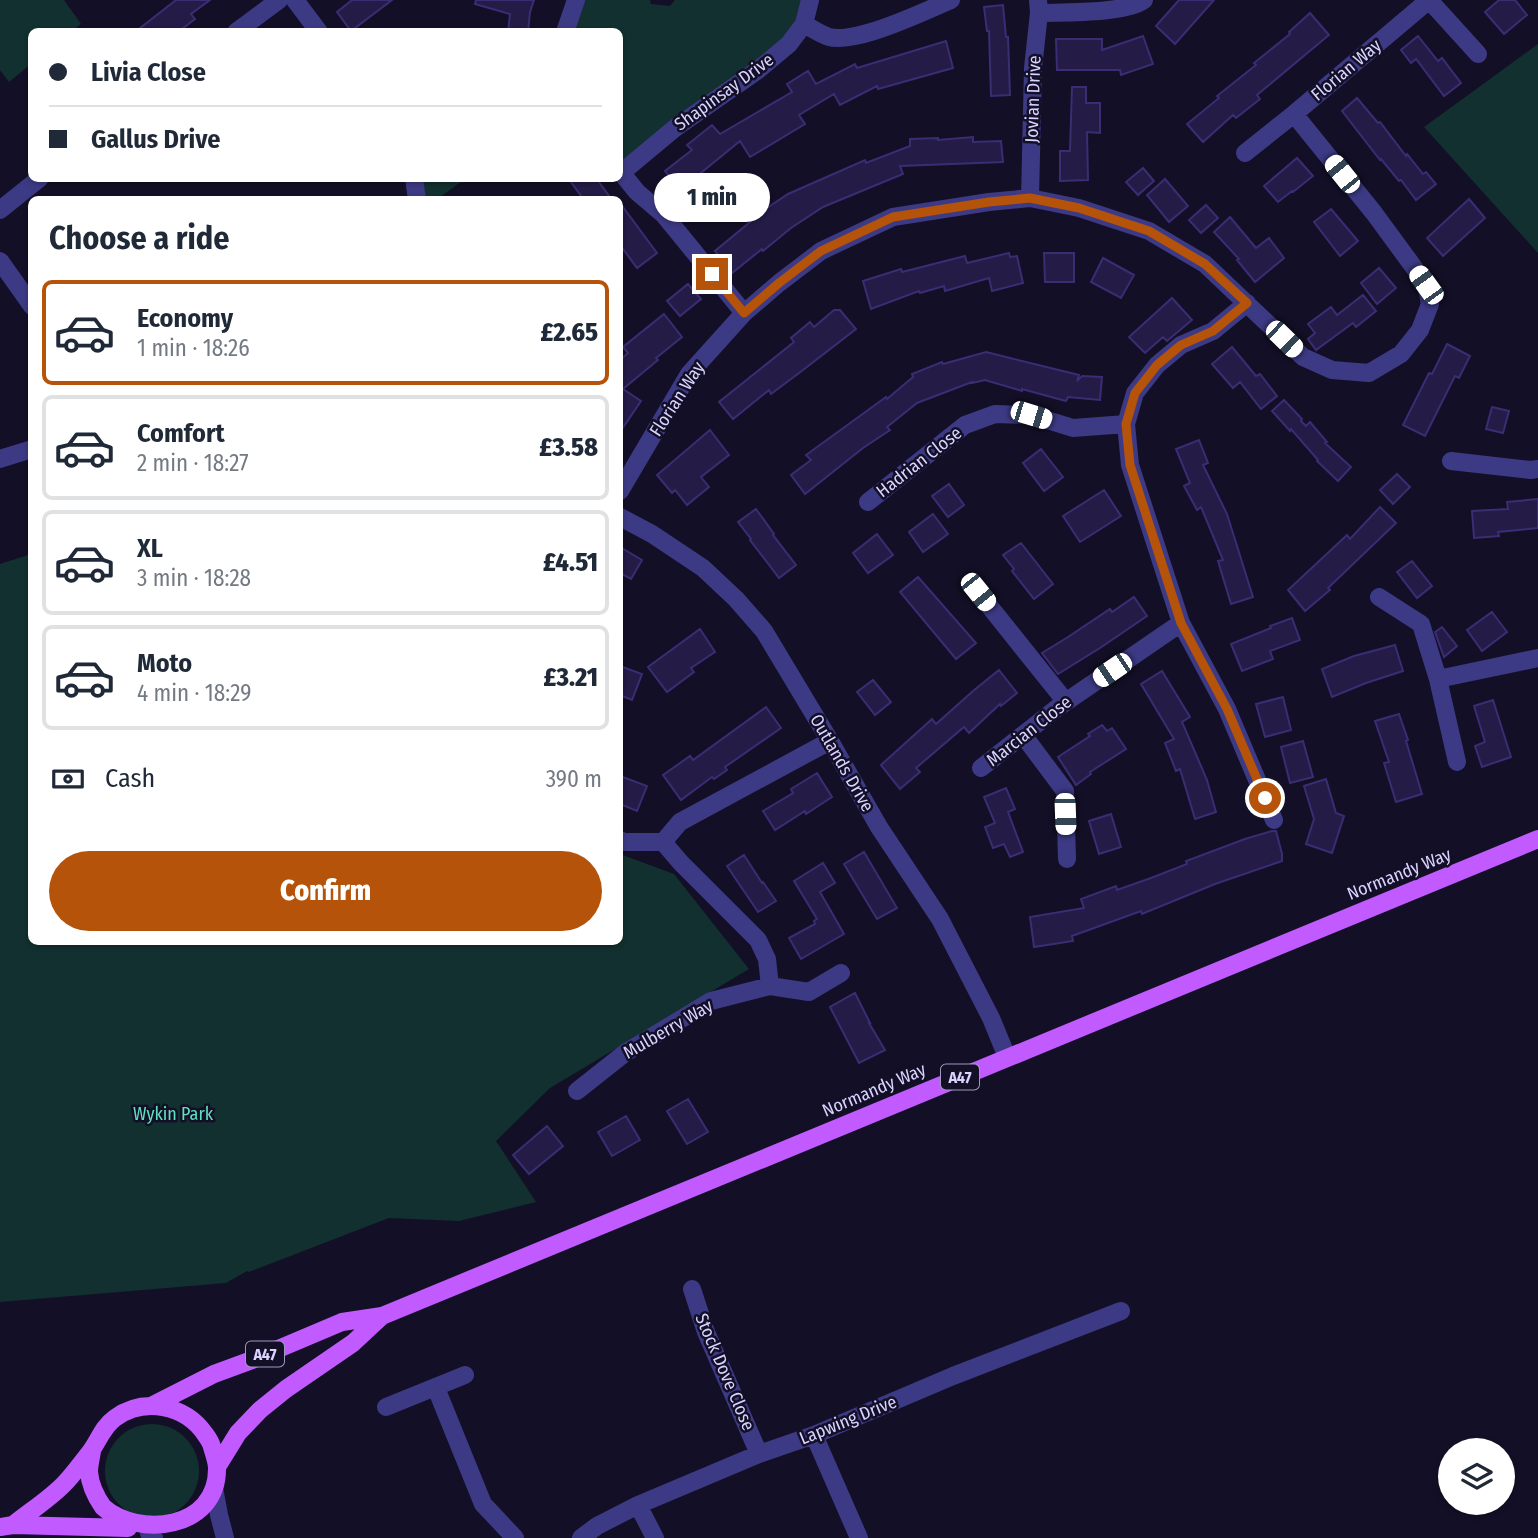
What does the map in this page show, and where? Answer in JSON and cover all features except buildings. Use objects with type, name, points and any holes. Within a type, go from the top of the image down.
[{"type":"main road","name":"Normandy Way","points":[[153,1405],[214,1374],[342,1322],[382,1316],[1538,839]]},
{"type":"main road","name":"Normandy Way","points":[[217,1468],[237,1433],[260,1410],[353,1343],[382,1316]]},
{"type":"main road","points":[[6,1526],[63,1485],[115,1418],[133,1409],[153,1405],[177,1410],[198,1423],[212,1444],[217,1468],[214,1488],[205,1507],[190,1522],[151,1536],[128,1528],[109,1516],[95,1497],[89,1474],[92,1451]]},
{"type":"main road","points":[[6,1526],[128,1528]]},
{"type":"street","points":[[241,28],[279,0]]},
{"type":"street","points":[[295,0],[316,28]]},
{"type":"street","points":[[566,28],[576,0]]},
{"type":"street","name":"Shapinsay Drive","points":[[623,170],[789,44],[804,24],[810,0]]},
{"type":"street","points":[[804,24],[828,37],[844,38],[886,26],[951,0]]},
{"type":"street","points":[[1038,7],[1110,10],[1139,4],[1143,0]]},
{"type":"street","points":[[1429,0],[1478,54]]},
{"type":"street","name":"Florian Way","points":[[623,486],[689,374],[744,313],[821,251],[893,217],[1030,198],[1079,208],[1149,231],[1205,264],[1303,357],[1332,370],[1369,373],[1401,354],[1420,330],[1430,304],[1426,285],[1374,213],[1294,114],[1429,0]]},
{"type":"street","name":"Jovian Drive","points":[[1030,198],[1033,68],[1038,7]]},
{"type":"street","points":[[1245,153],[1294,114]]},
{"type":"street","points":[[623,176],[637,192],[664,215],[744,313]]},
{"type":"street","points":[[0,210],[35,182]]},
{"type":"street","points":[[0,261],[28,300]]},
{"type":"street","points":[[1247,303],[1213,331],[1181,345],[1157,365],[1135,393],[1126,424],[1130,465],[1181,623],[1227,709],[1274,820]]},
{"type":"street","name":"Hadrian Close","points":[[868,502],[965,425],[995,414],[1031,415],[1073,428],[1126,424]]},
{"type":"street","points":[[0,459],[28,450]]},
{"type":"street","points":[[1451,461],[1538,469]]},
{"type":"street","name":"Outlands Drive","points":[[623,519],[704,568],[764,631],[879,827],[940,919],[991,1018],[1007,1057]]},
{"type":"street","points":[[978,592],[1066,702]]},
{"type":"street","points":[[1378,597],[1421,624],[1438,679],[1457,762]]},
{"type":"street","name":"Marcian Close","points":[[981,768],[1066,702],[1181,623]]},
{"type":"street","points":[[1438,679],[1538,658]]},
{"type":"street","points":[[1023,735],[1065,791],[1067,859]]},
{"type":"street","points":[[663,842],[680,822],[830,741]]},
{"type":"street","points":[[623,842],[663,842],[758,940],[767,959],[770,986]]},
{"type":"street","name":"Mulberry Way","points":[[577,1091],[625,1053],[710,1001],[770,986],[809,992],[841,973]]},
{"type":"street","name":"Stock Dove Close","points":[[692,1290],[706,1332],[760,1454]]},
{"type":"street","name":"Lapwing Drive","points":[[581,1538],[597,1526],[639,1504],[953,1376],[1121,1311]]},
{"type":"street","points":[[386,1406],[465,1375]]},
{"type":"street","points":[[436,1388],[484,1504],[515,1538]]},
{"type":"street","points":[[814,1434],[859,1538]]},
{"type":"street","points":[[214,1488],[225,1538]]},
{"type":"street","points":[[639,1504],[655,1538]]},
{"type":"green space","points":[[0,0],[64,0],[81,24],[76,28],[28,28],[28,66],[9,82],[0,70]]},
{"type":"green space","points":[[580,0],[650,0],[651,4],[670,6],[675,0],[810,0],[804,24],[623,168],[623,28],[570,28]]},
{"type":"green space","points":[[1538,44],[1538,253],[1424,127]]},
{"type":"green space","points":[[412,182],[461,182],[442,196],[415,196]]},
{"type":"green space","name":"Wykin Park","points":[[28,555],[28,945],[623,945],[623,855],[674,874],[749,969],[550,1088],[496,1141],[536,1202],[459,1221],[389,1218],[247,1271],[226,1283],[0,1302],[0,564]]},
{"type":"green space","points":[[152,1424],[170,1428],[185,1438],[195,1453],[199,1471],[195,1489],[185,1504],[170,1514],[152,1518],[134,1514],[119,1504],[109,1489],[105,1471],[109,1453],[119,1438],[134,1428]]},
{"type":"route","points":[[712,274],[744,313],[821,251],[893,217],[1030,198],[1079,208],[1149,231],[1205,264],[1247,303],[1213,331],[1181,345],[1157,365],[1135,393],[1126,424],[1130,465],[1181,623],[1227,709],[1265,798]]}]
